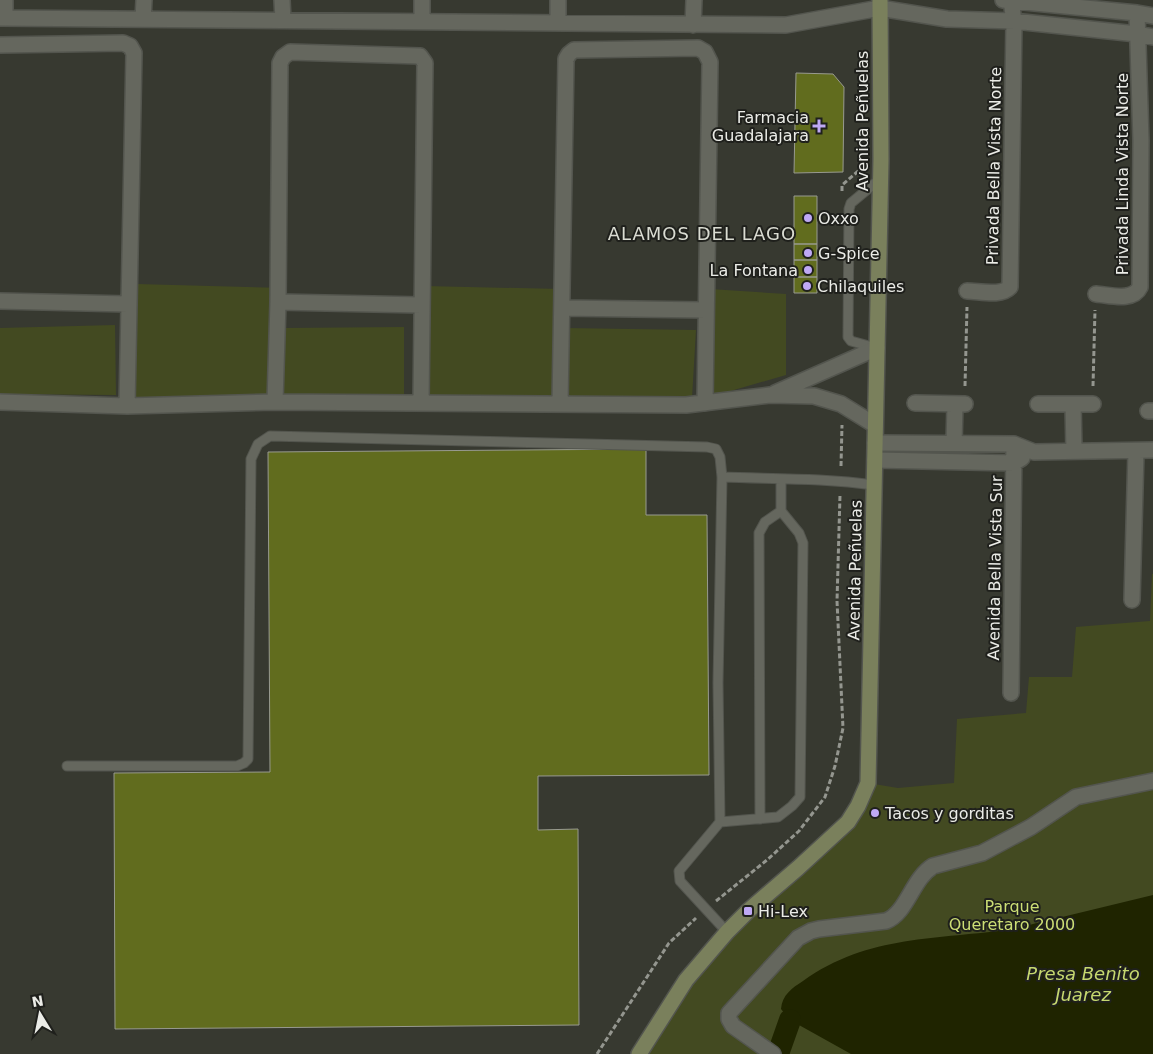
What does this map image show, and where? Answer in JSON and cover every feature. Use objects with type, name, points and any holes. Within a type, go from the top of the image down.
[{"type":"street","points":[[5,0],[3,18],[786,26],[880,4],[947,19],[1020,22],[1153,37]]},
{"type":"street","points":[[143,19],[144,0]]},
{"type":"street","points":[[282,0],[283,20]]},
{"type":"street","points":[[422,0],[422,22]]},
{"type":"street","points":[[558,0],[558,23]]},
{"type":"street","points":[[693,25],[694,0]]},
{"type":"street","points":[[1006,0],[1137,12],[1153,16]]},
{"type":"street","name":"Privada Bella Vista Norte","points":[[967,291],[1001,293],[1007,291],[1010,287],[1020,22],[1006,0]]},
{"type":"street","points":[[1020,22],[1032,1]]},
{"type":"street","name":"Avenida Peñuelas","points":[[639,1054],[686,980],[727,932],[748,911],[848,822],[858,806],[868,783],[880,179],[880,4]]},
{"type":"street","name":"Privada Linda Vista Norte","points":[[1096,294],[1132,296],[1138,293],[1140,287],[1147,143],[1137,12]]},
{"type":"street","points":[[0,44],[123,43],[130,46],[134,53],[127,406]]},
{"type":"street","points":[[560,404],[566,59],[574,50],[698,48],[705,52],[710,62],[705,403]]},
{"type":"street","points":[[275,402],[278,302],[280,63],[283,57],[290,52],[420,56],[425,63],[421,403]]},
{"type":"street","points":[[0,301],[128,304]]},
{"type":"street","points":[[278,302],[421,305]]},
{"type":"street","points":[[562,308],[706,310]]},
{"type":"street","points":[[770,395],[877,348]]},
{"type":"street","points":[[0,402],[127,406],[275,402],[686,405],[770,395],[814,396],[841,404],[875,425]]},
{"type":"street","points":[[915,403],[960,404],[954,444]]},
{"type":"street","points":[[1038,404],[1093,404]]},
{"type":"street","points":[[1073,404],[1074,451]]},
{"type":"street","points":[[875,443],[1014,444],[1034,452],[1153,450]]},
{"type":"street","name":"Avenida Bella Vista Sur","points":[[1011,693],[1014,444]]},
{"type":"street","points":[[1132,600],[1136,450]]},
{"type":"street","points":[[875,460],[1014,463],[1034,452]]},
{"type":"street","points":[[773,1054],[733,1026],[729,1019],[729,1013],[798,938],[810,931],[819,929],[886,921],[895,916],[916,883],[933,866],[982,853],[1031,827],[1076,797],[1153,781]]},
{"type":"lane","points":[[877,348],[851,340],[848,337],[849,210],[851,203],[880,179]]},
{"type":"lane","points":[[67,766],[237,766],[248,759],[251,459],[258,444],[270,436],[707,446],[716,449],[720,457],[722,477],[718,683],[720,822],[679,871],[680,880],[727,932]]},
{"type":"lane","points":[[722,477],[781,480],[841,480],[874,485]]},
{"type":"lane","points":[[720,822],[778,817],[800,797],[804,543],[799,533],[781,511],[781,480]]},
{"type":"lane","points":[[760,819],[759,533],[765,522],[781,511]]},
{"type":"path","points":[[960,404],[967,291]]},
{"type":"path","points":[[1093,404],[1096,294]]},
{"type":"green space","points":[[137,284],[285,288],[279,398],[130,405]]},
{"type":"green space","points":[[424,286],[561,289],[559,403],[423,401]]},
{"type":"green space","points":[[710,289],[786,294],[786,375],[710,397]]},
{"type":"green space","points":[[115,325],[116,395],[0,394],[0,328]]},
{"type":"green space","points":[[404,327],[404,397],[281,398],[284,328]]},
{"type":"green space","points":[[564,328],[696,330],[692,398],[567,399]]},
{"type":"green space","name":"Parque Queretaro 2000","points":[[1152,574],[1153,1054],[639,1054],[686,980],[847,822],[868,783],[898,788],[954,783],[957,719],[1026,713],[1029,677],[1072,677],[1076,627],[1150,621]]},
{"type":"water","name":"Presa Benito Juarez","points":[[1153,895],[1153,1054],[851,1054],[790,1020],[781,1009],[783,1000],[795,986],[828,966],[853,955],[879,947],[931,938],[1013,929]]},
{"type":"building","name":"Farmacia Guadalajara","points":[[796,73],[833,74],[844,87],[843,172],[794,173]]},
{"type":"building","points":[[794,196],[817,196],[817,244],[794,244]]},
{"type":"building","points":[[794,244],[817,244],[817,260],[794,260]]},
{"type":"building","points":[[794,260],[817,260],[817,277],[794,277]]},
{"type":"building","points":[[794,277],[817,277],[817,293],[794,293]]},
{"type":"building","points":[[646,449],[646,515],[707,515],[709,775],[538,776],[538,830],[578,829],[579,1025],[115,1029],[114,773],[270,772],[268,452]]},
{"type":"waterway","points":[[778,1054],[790,1020]]},
{"type":"place","name":"Farmacia Guadalajara","points":[[819,126]]},
{"type":"place","name":"Oxxo","points":[[808,218]]},
{"type":"place","name":"G-Spice","points":[[808,253]]},
{"type":"place","name":"La Fontana","points":[[808,270]]},
{"type":"place","name":"Chilaquiles","points":[[807,286]]},
{"type":"place","name":"Tacos y gorditas","points":[[875,813]]},
{"type":"place","name":"Hi-Lex","points":[[748,911]]},
{"type":"district","name":"ALAMOS DEL LAGO","points":[[702,233]]}]
